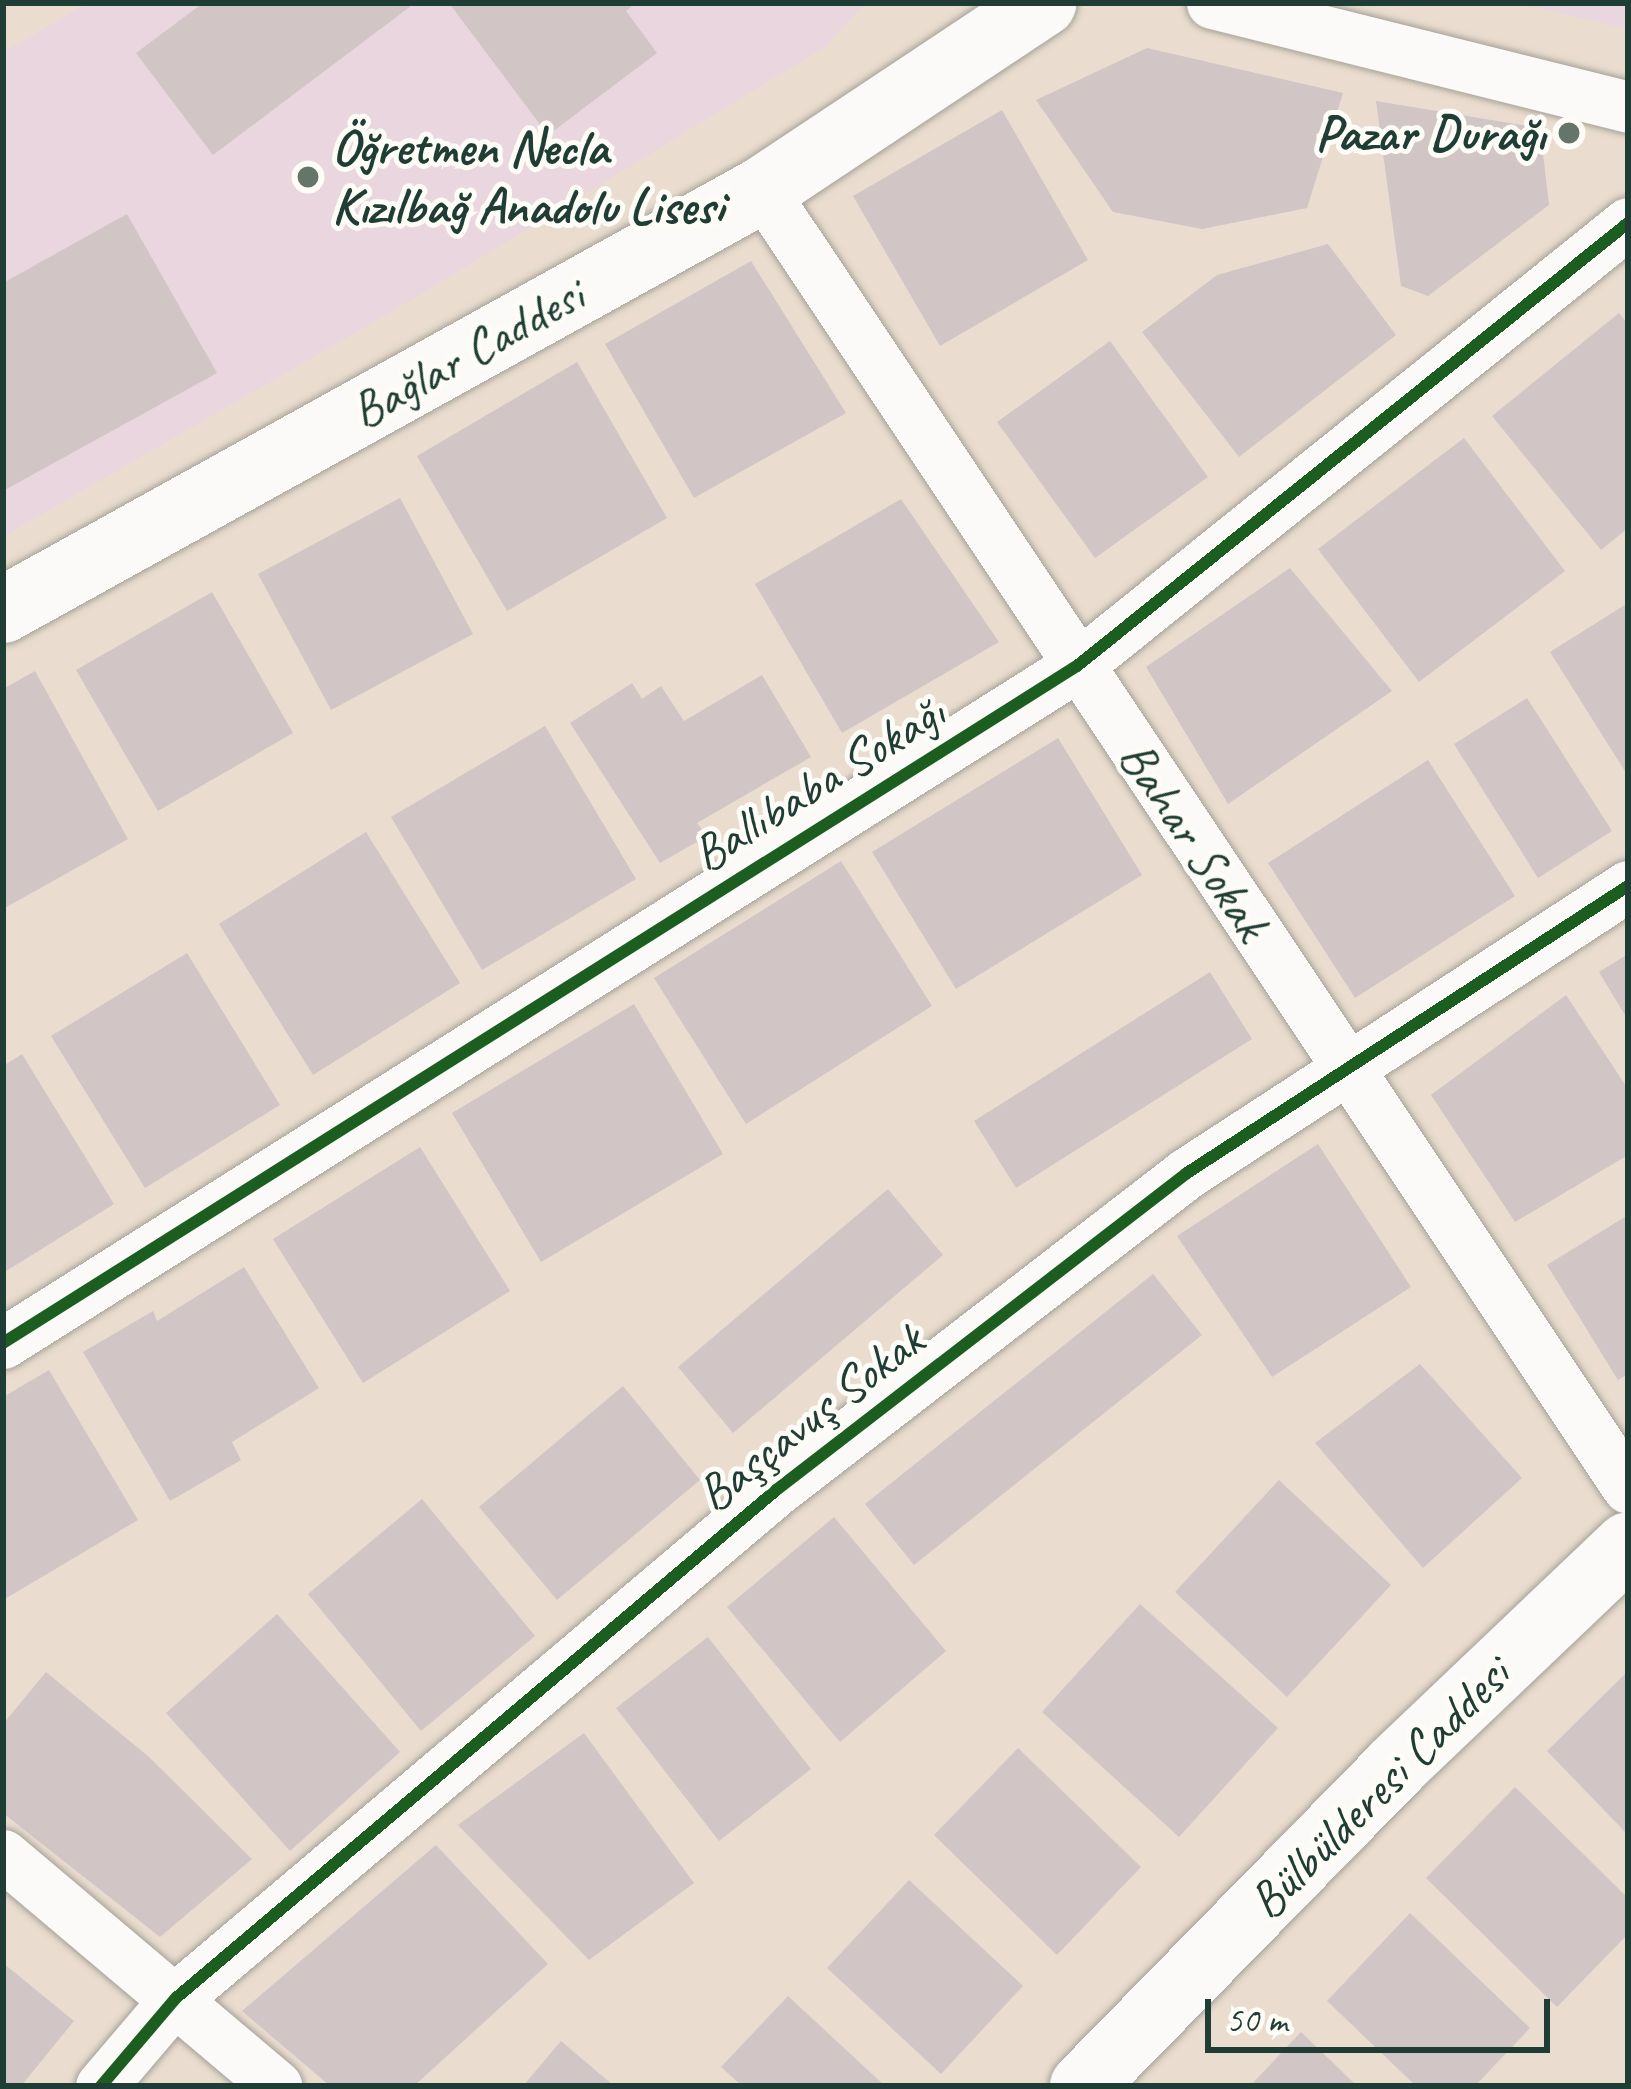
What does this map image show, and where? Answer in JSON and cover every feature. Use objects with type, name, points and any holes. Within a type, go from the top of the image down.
[{"type":"main road","name":"Bağlar Caddesi","points":[[3,610],[762,190],[1043,3]]},
{"type":"main road","name":"Bülbülderesi Caddesi","points":[[1083,2086],[1396,1766],[1628,1545]]},
{"type":"street","points":[[1234,7],[1628,107]]},
{"type":"street","name":"Bahar Sokak","points":[[762,190],[1628,1488]]},
{"type":"street","name":"Ballıbaba Sokağı","points":[[3,1343],[1077,666],[1628,223]]},
{"type":"street","name":"Başçavuş Sokak","points":[[101,2086],[176,1998],[775,1491],[1187,1173],[1345,1065],[1628,886]]},
{"type":"street","points":[[3,1855],[276,2086]]},
{"type":"shaded area","name":"Öğretmen Necla Kızılbağ Anadolu Lisesi","points":[[88,3],[866,3],[825,47],[410,301],[3,537],[3,52]]},
{"type":"shaded area","points":[[1628,3],[1628,29],[1530,6]]},
{"type":"building","name":"Öğretmen Necla Kızılbağ Anadolu Lisesi","points":[[203,3],[415,3],[213,155],[136,53]]},
{"type":"building","name":"Öğretmen Necla Kızılbağ Anadolu Lisesi","points":[[449,3],[636,3],[626,11],[657,53],[548,135]]},
{"type":"building","points":[[1147,48],[1343,93],[1307,208],[1202,229],[1113,212],[1036,100]]},
{"type":"building","points":[[1376,101],[1540,128],[1549,205],[1428,296],[1401,286]]},
{"type":"building","points":[[1002,110],[1088,260],[940,346],[853,196]]},
{"type":"building","points":[[127,214],[217,373],[3,491],[3,283]]},
{"type":"building","points":[[1328,244],[1396,335],[1239,457],[1142,332],[1217,275]]},
{"type":"building","points":[[751,261],[846,413],[694,498],[605,344]]},
{"type":"building","points":[[1619,313],[1628,324],[1628,528],[1601,550],[1492,416]]},
{"type":"building","points":[[1110,341],[1208,477],[1095,558],[997,422]]},
{"type":"building","points":[[577,362],[667,518],[507,611],[417,456]]},
{"type":"building","points":[[1464,438],[1565,571],[1419,682],[1318,549]]},
{"type":"building","points":[[400,498],[473,634],[331,710],[258,574]]},
{"type":"building","points":[[901,499],[999,642],[842,733],[755,584]]},
{"type":"building","points":[[1290,568],[1392,691],[1228,804],[1146,667]]},
{"type":"building","points":[[212,592],[293,733],[158,811],[76,670]]},
{"type":"building","points":[[1628,603],[1628,776],[1550,652]]},
{"type":"building","points":[[35,671],[128,839],[3,909],[3,689]]},
{"type":"building","points":[[762,675],[811,757],[697,823],[707,836],[660,863],[570,723],[632,683],[642,699],[661,686],[684,721]]},
{"type":"building","points":[[1527,698],[1612,831],[1538,878],[1454,744]]},
{"type":"building","points":[[545,726],[636,879],[482,970],[391,817]]},
{"type":"building","points":[[1058,738],[1142,875],[956,989],[872,852]]},
{"type":"building","points":[[1428,760],[1515,896],[1355,998],[1268,863]]},
{"type":"building","points":[[366,832],[460,983],[313,1075],[219,924]]},
{"type":"building","points":[[841,861],[932,1006],[746,1124],[654,978]]},
{"type":"building","points":[[187,953],[280,1105],[145,1188],[51,1036]]},
{"type":"building","points":[[1628,954],[1628,1020],[1599,972]]},
{"type":"building","points":[[1210,972],[1252,1039],[1016,1188],[974,1121]]},
{"type":"building","points":[[1566,995],[1628,1089],[1628,1155],[1515,1222],[1431,1095]]},
{"type":"building","points":[[634,1004],[723,1154],[541,1262],[452,1113]]},
{"type":"building","points":[[22,1054],[114,1204],[3,1273],[3,1066]]},
{"type":"building","points":[[1318,1144],[1411,1287],[1272,1377],[1177,1236]]},
{"type":"building","points":[[420,1147],[510,1291],[363,1383],[273,1239]]},
{"type":"building","points":[[888,1189],[943,1255],[733,1433],[678,1367]]},
{"type":"building","points":[[1628,1215],[1628,1374],[1618,1380],[1547,1265]]},
{"type":"building","points":[[244,1267],[319,1388],[232,1442],[241,1460],[170,1501],[83,1352],[153,1311],[157,1321]]},
{"type":"building","points":[[1153,1274],[1202,1335],[914,1565],[865,1504]]},
{"type":"building","points":[[1420,1364],[1522,1478],[1423,1568],[1315,1443]]},
{"type":"building","points":[[49,1370],[138,1520],[3,1600],[3,1397]]},
{"type":"building","points":[[623,1386],[700,1480],[557,1600],[479,1507]]},
{"type":"building","points":[[1279,1480],[1391,1585],[1287,1697],[1175,1592]]},
{"type":"building","points":[[422,1499],[535,1636],[421,1731],[308,1594]]},
{"type":"building","points":[[834,1517],[946,1651],[840,1742],[727,1607]]},
{"type":"building","points":[[1140,1604],[1278,1728],[1179,1837],[1042,1712]]},
{"type":"building","points":[[277,1614],[400,1752],[290,1851],[166,1713]]},
{"type":"building","points":[[708,1637],[811,1769],[719,1841],[616,1708]]},
{"type":"building","points":[[1628,1671],[1628,1835],[1547,1751]]},
{"type":"building","points":[[46,1672],[149,1757],[252,1859],[160,1937],[3,1813],[3,1724]]},
{"type":"building","points":[[584,1733],[694,1883],[589,1960],[458,1825]]},
{"type":"building","points":[[1018,1748],[1141,1867],[1057,1955],[934,1835]]},
{"type":"building","points":[[1515,1787],[1628,1898],[1628,1934],[1557,2007],[1426,1878]]},
{"type":"building","points":[[436,1845],[548,1964],[414,2086],[330,2086],[242,2011]]},
{"type":"building","points":[[909,1880],[1023,1986],[941,2074],[827,1968]]},
{"type":"building","points":[[1410,1913],[1530,2028],[1475,2086],[1416,2086],[1327,2001]]},
{"type":"building","points":[[3,1963],[74,2021],[21,2086],[3,2086]]},
{"type":"building","points":[[788,1996],[885,2086],[742,2086],[721,2067]]},
{"type":"building","points":[[1301,2032],[1357,2086],[1250,2086]]},
{"type":"building","points":[[561,2041],[614,2086],[523,2086]]},
{"type":"cycle path","points":[[3,1343],[1077,666],[1628,223]]},
{"type":"cycle path","points":[[101,2086],[176,1998],[775,1491],[1187,1173],[1628,886]]},
{"type":"place","name":"Pazar Durağı","points":[[1569,133]]},
{"type":"place","name":"Öğretmen Necla Kızılbağ Anadolu Lisesi","points":[[308,177]]}]
